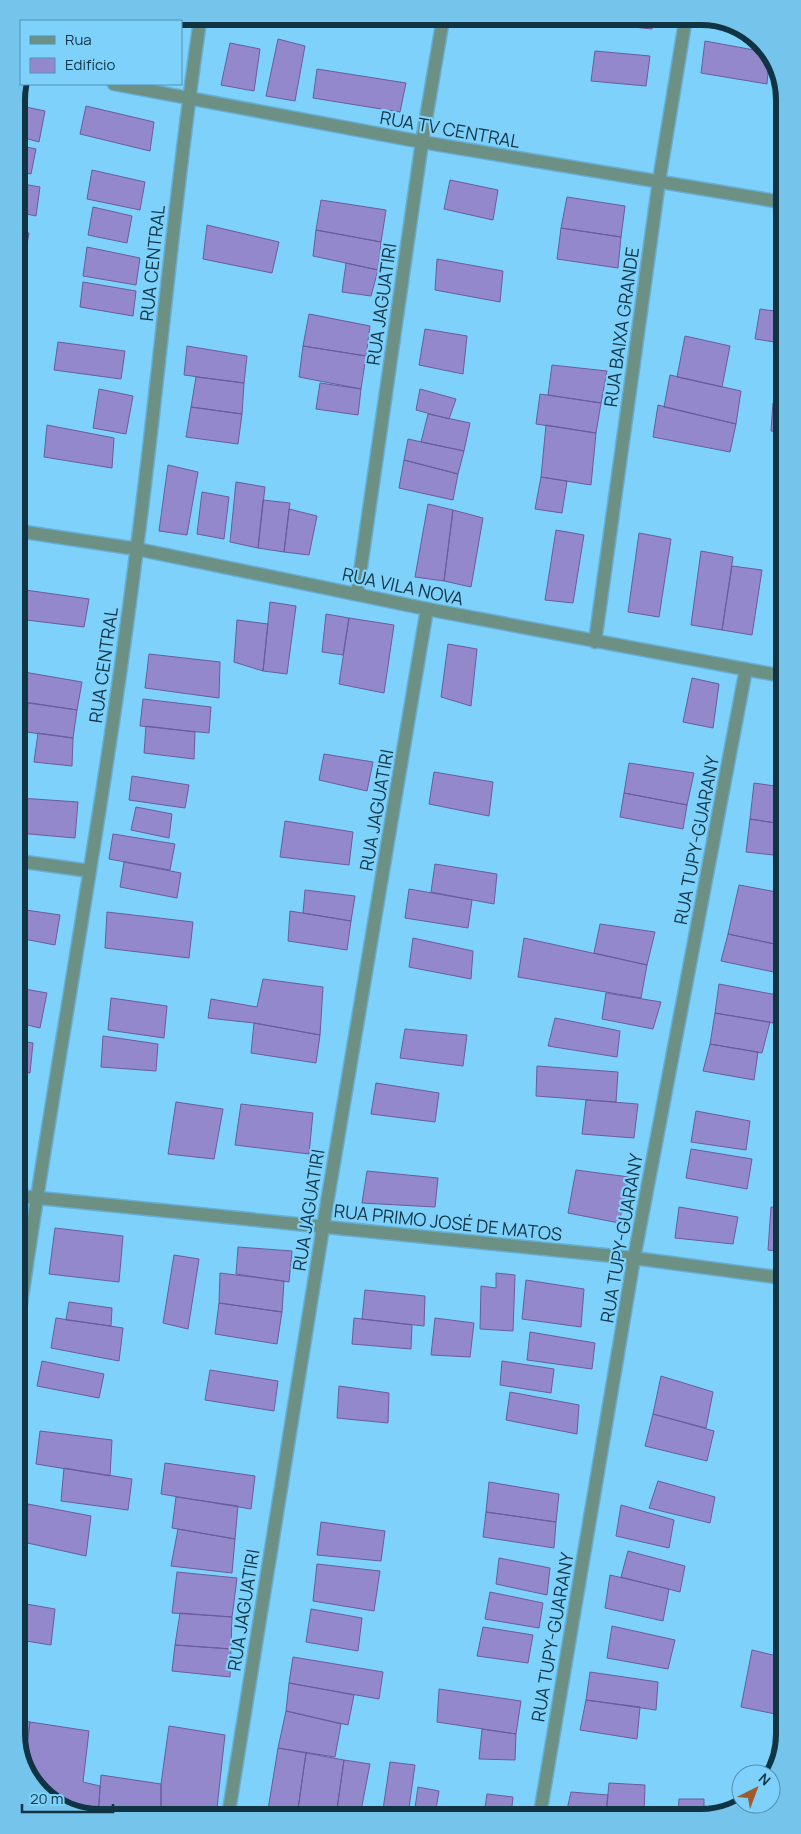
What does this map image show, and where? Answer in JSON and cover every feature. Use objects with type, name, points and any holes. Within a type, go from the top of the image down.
[{"type":"street","name":"RUA CENTRAL","points":[[25,1275],[90,871],[137,549],[188,99],[199,25]]},
{"type":"street","name":"RUA JAGUATIRI","points":[[357,594],[422,142],[442,25]]},
{"type":"street","name":"RUA BAIXA GRANDE","points":[[594,642],[659,181],[685,25]]},
{"type":"street","name":"RUA TV CENTRAL","points":[[119,85],[422,142],[776,201]]},
{"type":"street","name":"RUA VILA NOVA","points":[[25,532],[137,549],[594,642],[776,675]]},
{"type":"street","name":"RUA JAGUATIRI","points":[[229,1809],[323,1227],[427,609]]},
{"type":"street","name":"RUA TUPY-GUARANY","points":[[541,1809],[634,1258],[746,669]]},
{"type":"street","points":[[25,862],[90,871]]},
{"type":"street","name":"RUA PRIMO JOSÉ DE MATOS","points":[[25,1197],[634,1258],[776,1277]]},
{"type":"building","points":[[614,25],[653,25],[652,29]]},
{"type":"building","points":[[278,39],[305,46],[295,101],[266,96]]},
{"type":"building","points":[[705,41],[757,51],[768,68],[767,84],[701,73]]},
{"type":"building","points":[[230,43],[260,49],[254,91],[221,85]]},
{"type":"building","points":[[595,51],[650,56],[646,86],[591,81]]},
{"type":"building","points":[[317,69],[406,83],[400,112],[313,98]]},
{"type":"building","points":[[86,106],[154,122],[150,151],[80,134]]},
{"type":"building","points":[[25,107],[45,111],[39,142],[25,138]]},
{"type":"building","points":[[25,147],[36,149],[31,174],[25,173]]},
{"type":"building","points":[[92,170],[145,182],[140,210],[87,199]]},
{"type":"building","points":[[450,180],[498,190],[493,220],[444,209]]},
{"type":"building","points":[[25,184],[40,187],[36,216],[25,214]]},
{"type":"building","points":[[567,197],[625,206],[621,237],[561,228]]},
{"type":"building","points":[[321,200],[386,210],[381,242],[316,230]]},
{"type":"building","points":[[93,207],[132,216],[127,243],[88,235]]},
{"type":"building","points":[[207,225],[279,242],[272,273],[203,259]]},
{"type":"building","points":[[561,228],[621,237],[618,268],[557,259]]},
{"type":"building","points":[[316,230],[381,242],[378,270],[313,256]]},
{"type":"building","points":[[25,232],[29,233],[25,255]]},
{"type":"building","points":[[87,247],[140,258],[136,285],[83,276]]},
{"type":"building","points":[[437,259],[503,271],[500,302],[435,290]]},
{"type":"building","points":[[346,263],[378,270],[371,296],[342,292]]},
{"type":"building","points":[[83,282],[136,291],[133,316],[80,307]]},
{"type":"building","points":[[760,309],[776,311],[776,342],[755,339]]},
{"type":"building","points":[[309,314],[370,326],[366,356],[303,346]]},
{"type":"building","points":[[425,329],[467,336],[463,374],[419,365]]},
{"type":"building","points":[[685,336],[730,346],[722,387],[677,377]]},
{"type":"building","points":[[58,342],[125,351],[121,379],[54,370]]},
{"type":"building","points":[[187,346],[247,356],[244,383],[184,375]]},
{"type":"building","points":[[303,346],[366,356],[361,389],[299,377]]},
{"type":"building","points":[[552,365],[607,371],[601,403],[548,395]]},
{"type":"building","points":[[670,375],[741,391],[736,424],[664,407]]},
{"type":"building","points":[[196,377],[244,383],[242,414],[191,407]]},
{"type":"building","points":[[320,383],[361,389],[358,415],[316,409]]},
{"type":"building","points":[[99,389],[133,396],[126,434],[93,428]]},
{"type":"building","points":[[420,389],[456,399],[449,419],[416,410]]},
{"type":"building","points":[[540,394],[601,403],[596,433],[536,424]]},
{"type":"building","points":[[773,403],[776,403],[776,432],[771,431]]},
{"type":"building","points":[[658,405],[736,424],[730,452],[653,437]]},
{"type":"building","points":[[191,407],[242,414],[238,444],[186,437]]},
{"type":"building","points":[[428,414],[470,423],[464,451],[421,442]]},
{"type":"building","points":[[47,425],[114,438],[112,468],[44,457]]},
{"type":"building","points":[[546,425],[596,433],[591,485],[541,477]]},
{"type":"building","points":[[408,439],[464,451],[458,474],[404,460]]},
{"type":"building","points":[[404,460],[458,474],[453,500],[399,488]]},
{"type":"building","points":[[168,465],[198,472],[187,535],[159,531]]},
{"type":"building","points":[[541,477],[567,481],[562,513],[535,509]]},
{"type":"building","points":[[236,482],[265,487],[258,548],[230,542]]},
{"type":"building","points":[[776,488],[776,516],[774,516]]},
{"type":"building","points":[[202,492],[229,497],[224,539],[197,534]]},
{"type":"building","points":[[263,500],[290,503],[284,552],[258,548]]},
{"type":"building","points":[[428,504],[453,510],[444,581],[415,577]]},
{"type":"building","points":[[289,509],[317,516],[309,555],[284,552]]},
{"type":"building","points":[[453,510],[483,518],[471,587],[444,581]]},
{"type":"building","points":[[556,530],[584,535],[573,603],[545,600]]},
{"type":"building","points":[[639,533],[671,539],[659,617],[628,612]]},
{"type":"building","points":[[701,551],[733,557],[722,630],[691,625]]},
{"type":"building","points":[[732,566],[762,570],[752,635],[722,630]]},
{"type":"building","points":[[25,590],[89,599],[84,627],[25,620]]},
{"type":"building","points":[[270,602],[296,606],[287,674],[263,671]]},
{"type":"building","points":[[326,614],[349,618],[343,655],[322,652]]},
{"type":"building","points":[[349,618],[394,625],[384,693],[339,684]]},
{"type":"building","points":[[237,620],[268,624],[263,671],[234,662]]},
{"type":"building","points":[[448,644],[477,649],[471,706],[441,697]]},
{"type":"building","points":[[149,654],[220,662],[219,698],[145,688]]},
{"type":"building","points":[[25,672],[82,682],[77,710],[25,702]]},
{"type":"building","points":[[692,678],[719,684],[713,728],[683,722]]},
{"type":"building","points":[[143,699],[211,707],[209,733],[140,726]]},
{"type":"building","points":[[28,703],[77,710],[73,738],[26,732]]},
{"type":"building","points":[[146,726],[195,732],[194,759],[144,753]]},
{"type":"building","points":[[38,733],[73,738],[72,766],[34,762]]},
{"type":"building","points":[[324,754],[373,762],[367,791],[319,780]]},
{"type":"building","points":[[629,763],[694,773],[687,805],[624,793]]},
{"type":"building","points":[[434,772],[493,782],[489,816],[429,804]]},
{"type":"building","points":[[132,776],[189,785],[185,808],[129,800]]},
{"type":"building","points":[[754,783],[776,786],[776,823],[750,819]]},
{"type":"building","points":[[624,793],[687,805],[683,829],[620,817]]},
{"type":"building","points":[[25,798],[78,802],[75,838],[25,834]]},
{"type":"building","points":[[136,807],[172,814],[169,838],[131,830]]},
{"type":"building","points":[[750,819],[776,823],[776,855],[746,852]]},
{"type":"building","points":[[285,821],[353,832],[349,865],[280,857]]},
{"type":"building","points":[[113,834],[175,844],[170,870],[109,859]]},
{"type":"building","points":[[124,862],[181,873],[177,898],[120,887]]},
{"type":"building","points":[[435,864],[497,874],[494,904],[431,892]]},
{"type":"building","points":[[739,885],[776,892],[775,944],[728,934]]},
{"type":"building","points":[[409,889],[472,900],[468,928],[405,918]]},
{"type":"building","points":[[305,890],[355,896],[351,921],[303,913]]},
{"type":"building","points":[[25,910],[60,915],[55,945],[25,939]]},
{"type":"building","points":[[290,911],[351,921],[347,950],[288,941]]},
{"type":"building","points":[[107,912],[193,922],[189,958],[105,948]]},
{"type":"building","points":[[600,924],[655,932],[647,965],[594,953]]},
{"type":"building","points":[[728,934],[776,944],[776,973],[721,961]]},
{"type":"building","points":[[413,938],[473,951],[471,979],[409,967]]},
{"type":"building","points":[[524,938],[647,965],[641,998],[518,977]]},
{"type":"building","points":[[263,979],[323,987],[320,1035],[254,1023],[208,1018],[211,999],[257,1007]]},
{"type":"building","points":[[719,984],[776,995],[776,1023],[715,1013]]},
{"type":"building","points":[[25,989],[47,993],[40,1028],[25,1024]]},
{"type":"building","points":[[606,993],[661,1002],[653,1029],[602,1019]]},
{"type":"building","points":[[111,998],[167,1006],[164,1038],[108,1030]]},
{"type":"building","points":[[715,1013],[770,1022],[762,1053],[710,1044]]},
{"type":"building","points":[[555,1018],[620,1031],[617,1057],[548,1046]]},
{"type":"building","points":[[254,1023],[320,1035],[316,1063],[251,1053]]},
{"type":"building","points":[[405,1029],[467,1035],[463,1066],[400,1058]]},
{"type":"building","points":[[103,1036],[158,1044],[156,1071],[101,1067]]},
{"type":"building","points":[[25,1042],[33,1043],[30,1073],[25,1072]]},
{"type":"building","points":[[710,1044],[758,1052],[754,1080],[703,1071]]},
{"type":"building","points":[[537,1066],[618,1072],[616,1102],[536,1096]]},
{"type":"building","points":[[376,1083],[439,1093],[435,1122],[371,1114]]},
{"type":"building","points":[[586,1100],[638,1104],[634,1138],[582,1134]]},
{"type":"building","points":[[176,1102],[223,1109],[214,1159],[168,1154]]},
{"type":"building","points":[[241,1104],[313,1113],[309,1154],[235,1145]]},
{"type":"building","points":[[696,1111],[750,1121],[746,1150],[691,1142]]},
{"type":"building","points":[[691,1149],[752,1159],[747,1189],[686,1178]]},
{"type":"building","points":[[576,1170],[629,1177],[619,1223],[568,1213]]},
{"type":"building","points":[[367,1171],[438,1178],[435,1207],[362,1203]]},
{"type":"building","points":[[679,1207],[738,1217],[733,1244],[675,1238]]},
{"type":"building","points":[[771,1207],[776,1207],[776,1251],[768,1250]]},
{"type":"building","points":[[55,1228],[123,1236],[119,1282],[49,1274]]},
{"type":"building","points":[[238,1247],[292,1251],[289,1282],[236,1274]]},
{"type":"building","points":[[174,1255],[199,1259],[188,1329],[163,1323]]},
{"type":"building","points":[[220,1273],[284,1281],[282,1312],[219,1303]]},
{"type":"building","points":[[496,1273],[515,1275],[513,1331],[480,1329],[481,1286],[496,1288]]},
{"type":"building","points":[[526,1280],[584,1289],[581,1327],[522,1319]]},
{"type":"building","points":[[365,1290],[425,1296],[424,1326],[362,1319]]},
{"type":"building","points":[[69,1302],[112,1308],[111,1326],[66,1320]]},
{"type":"building","points":[[219,1303],[282,1312],[277,1344],[215,1334]]},
{"type":"building","points":[[56,1318],[123,1328],[119,1361],[51,1348]]},
{"type":"building","points":[[354,1318],[412,1325],[411,1349],[352,1344]]},
{"type":"building","points":[[435,1318],[474,1323],[470,1357],[431,1355]]},
{"type":"building","points":[[530,1332],[595,1343],[592,1369],[527,1360]]},
{"type":"building","points":[[42,1361],[104,1374],[99,1398],[37,1386]]},
{"type":"building","points":[[502,1361],[554,1369],[551,1393],[500,1385]]},
{"type":"building","points":[[210,1370],[278,1381],[274,1411],[205,1400]]},
{"type":"building","points":[[661,1376],[713,1392],[706,1428],[653,1414]]},
{"type":"building","points":[[339,1386],[389,1393],[388,1423],[337,1418]]},
{"type":"building","points":[[510,1392],[579,1405],[577,1434],[506,1420]]},
{"type":"building","points":[[653,1414],[714,1431],[707,1461],[645,1446]]},
{"type":"building","points":[[40,1431],[112,1440],[110,1476],[36,1464]]},
{"type":"building","points":[[165,1463],[255,1476],[251,1509],[161,1494]]},
{"type":"building","points":[[64,1468],[132,1479],[128,1510],[61,1501]]},
{"type":"building","points":[[658,1481],[715,1497],[710,1523],[649,1508]]},
{"type":"building","points":[[489,1482],[559,1494],[556,1522],[486,1512]]},
{"type":"building","points":[[176,1497],[238,1506],[235,1539],[172,1528]]},
{"type":"building","points":[[28,1504],[91,1516],[86,1556],[25,1542]]},
{"type":"building","points":[[621,1505],[674,1520],[669,1548],[616,1536]]},
{"type":"building","points":[[486,1512],[556,1522],[554,1548],[483,1537]]},
{"type":"building","points":[[321,1522],[385,1531],[381,1561],[317,1555]]},
{"type":"building","points":[[178,1529],[235,1539],[232,1573],[171,1566]]},
{"type":"building","points":[[628,1551],[685,1566],[680,1592],[621,1577]]},
{"type":"building","points":[[499,1558],[550,1568],[547,1595],[496,1584]]},
{"type":"building","points":[[317,1564],[380,1571],[374,1611],[313,1601]]},
{"type":"building","points":[[177,1572],[237,1578],[232,1617],[172,1613]]},
{"type":"building","points":[[610,1575],[669,1589],[663,1621],[605,1608]]},
{"type":"building","points":[[490,1592],[543,1603],[539,1628],[485,1619]]},
{"type":"building","points":[[25,1604],[55,1609],[51,1645],[25,1641]]},
{"type":"building","points":[[311,1609],[362,1618],[358,1651],[306,1642]]},
{"type":"building","points":[[180,1613],[232,1617],[231,1649],[175,1645]]},
{"type":"building","points":[[612,1626],[675,1640],[668,1669],[607,1658]]},
{"type":"building","points":[[483,1627],[533,1635],[528,1663],[477,1656]]},
{"type":"building","points":[[175,1645],[231,1649],[230,1677],[172,1671]]},
{"type":"building","points":[[752,1650],[776,1656],[776,1714],[741,1707]]},
{"type":"building","points":[[293,1657],[383,1672],[379,1699],[289,1683]]},
{"type":"building","points":[[590,1672],[658,1682],[656,1710],[586,1700]]},
{"type":"building","points":[[289,1683],[354,1695],[348,1725],[286,1711]]},
{"type":"building","points":[[439,1689],[521,1701],[516,1734],[437,1722]]},
{"type":"building","points":[[586,1700],[640,1707],[637,1739],[580,1730]]},
{"type":"building","points":[[286,1711],[341,1724],[335,1757],[278,1748]]},
{"type":"building","points":[[25,1721],[30,1722],[26,1750]]},
{"type":"building","points":[[30,1722],[89,1731],[83,1782],[100,1786],[99,1809],[85,1808],[71,1803],[54,1793],[41,1780],[26,1750]]},
{"type":"building","points":[[169,1726],[225,1735],[217,1809],[161,1809],[161,1784]]},
{"type":"building","points":[[482,1729],[516,1734],[515,1760],[479,1759]]},
{"type":"building","points":[[278,1748],[306,1753],[298,1809],[268,1809]]},
{"type":"building","points":[[306,1753],[344,1760],[337,1809],[298,1809]]},
{"type":"building","points":[[344,1760],[370,1764],[361,1809],[337,1809]]},
{"type":"building","points":[[390,1762],[415,1765],[409,1809],[383,1809]]},
{"type":"building","points":[[101,1775],[161,1784],[161,1809],[99,1809]]},
{"type":"building","points":[[609,1783],[645,1785],[644,1809],[606,1809]]},
{"type":"building","points":[[418,1787],[439,1791],[436,1809],[415,1809]]},
{"type":"building","points":[[571,1792],[608,1795],[607,1809],[567,1809]]},
{"type":"building","points":[[487,1794],[513,1797],[512,1809],[485,1809]]},
{"type":"building","points":[[679,1799],[704,1799],[704,1809],[678,1809]]}]
